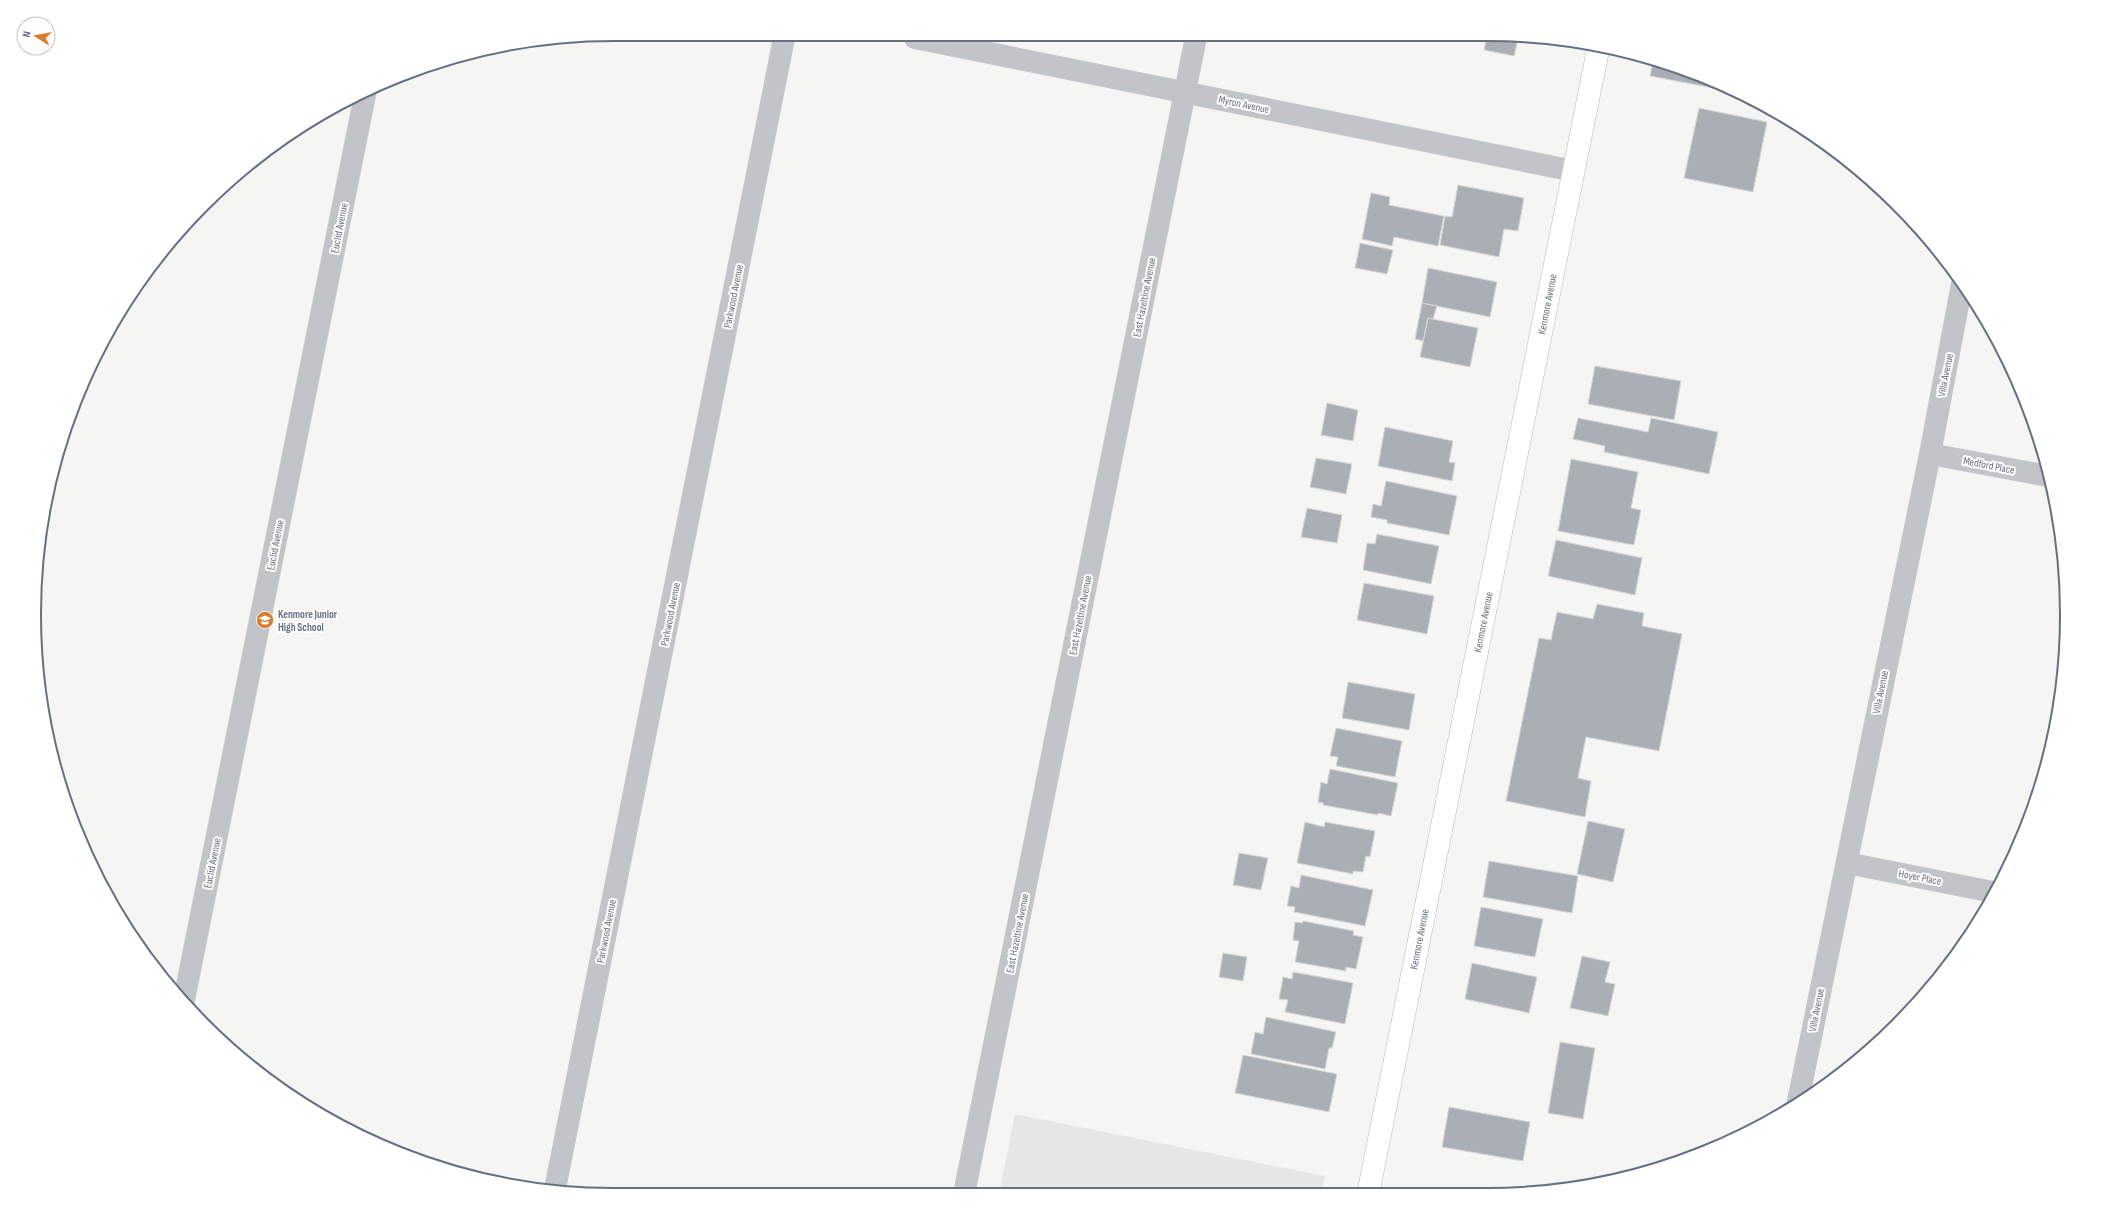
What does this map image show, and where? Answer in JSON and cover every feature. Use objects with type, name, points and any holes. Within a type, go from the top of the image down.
[{"type":"main road","name":"Kenmore Avenue","points":[[1369,1188],[1598,52]]},
{"type":"street","name":"Parkwood Avenue","points":[[556,1185],[783,41]]},
{"type":"street","name":"Myron Avenue","points":[[930,41],[1574,171]]},
{"type":"street","name":"East Hazeltine Avenue","points":[[965,1188],[1195,41]]},
{"type":"street","name":"Euclid Avenue","points":[[185,995],[364,99]]},
{"type":"street","name":"Villa Avenue","points":[[1799,1095],[1930,454],[1960,292]]},
{"type":"street","name":"Medford Place","points":[[1930,454],[2042,475]]},
{"type":"street","name":"Hoyer Place","points":[[1846,863],[1988,891]]},
{"type":"shaded area","points":[[1015,1114],[1325,1176],[1322,1188],[1000,1188]]},
{"type":"building","points":[[1486,41],[1517,42],[1514,56],[1484,50]]},
{"type":"building","points":[[1652,66],[1671,71],[1712,88],[1650,76]]},
{"type":"building","points":[[1699,108],[1767,122],[1753,192],[1684,178]]},
{"type":"building","points":[[1458,185],[1524,198],[1518,231],[1504,229],[1499,257],[1440,245],[1445,216],[1452,217]]},
{"type":"building","points":[[1371,193],[1390,197],[1389,205],[1444,216],[1438,246],[1394,237],[1392,246],[1362,239]]},
{"type":"building","points":[[1360,243],[1393,250],[1387,274],[1355,268]]},
{"type":"building","points":[[1428,268],[1497,282],[1490,317],[1422,303]]},
{"type":"building","points":[[1422,303],[1437,306],[1433,319],[1428,318],[1423,341],[1415,339]]},
{"type":"building","points":[[1428,318],[1478,328],[1470,367],[1420,357]]},
{"type":"building","points":[[1595,366],[1681,381],[1674,420],[1588,404]]},
{"type":"building","points":[[1327,403],[1358,410],[1353,441],[1321,435]]},
{"type":"building","points":[[1578,418],[1648,432],[1651,418],[1718,432],[1709,474],[1604,452],[1605,446],[1573,439]]},
{"type":"building","points":[[1385,427],[1453,441],[1449,462],[1455,463],[1452,481],[1378,466]]},
{"type":"building","points":[[1316,458],[1352,464],[1346,494],[1310,487]]},
{"type":"building","points":[[1571,459],[1638,472],[1631,508],[1641,510],[1634,545],[1558,531]]},
{"type":"building","points":[[1386,481],[1457,496],[1449,535],[1387,523],[1387,520],[1371,517],[1373,504],[1381,506]]},
{"type":"building","points":[[1307,508],[1342,515],[1337,543],[1301,537]]},
{"type":"building","points":[[1377,534],[1439,546],[1431,584],[1363,570],[1367,543],[1375,544]]},
{"type":"building","points":[[1556,540],[1642,558],[1635,595],[1548,576]]},
{"type":"building","points":[[1364,583],[1434,596],[1427,634],[1357,620]]},
{"type":"building","points":[[1597,604],[1644,613],[1642,626],[1682,634],[1659,751],[1586,737],[1578,778],[1591,781],[1585,817],[1506,801],[1539,638],[1551,640],[1557,612],[1593,619]]},
{"type":"building","points":[[1348,682],[1415,694],[1409,730],[1342,718]]},
{"type":"building","points":[[1336,728],[1402,741],[1395,777],[1336,766],[1338,757],[1330,756]]},
{"type":"building","points":[[1330,769],[1398,783],[1391,816],[1323,805],[1323,803],[1318,802],[1321,782],[1327,784]]},
{"type":"building","points":[[1588,821],[1625,829],[1613,882],[1577,874]]},
{"type":"building","points":[[1305,822],[1324,827],[1325,822],[1375,831],[1370,857],[1366,856],[1363,872],[1353,871],[1353,874],[1297,863]]},
{"type":"building","points":[[1239,853],[1268,858],[1261,890],[1233,885]]},
{"type":"building","points":[[1489,861],[1578,876],[1572,913],[1483,897]]},
{"type":"building","points":[[1301,875],[1373,890],[1365,926],[1294,912],[1295,907],[1287,906],[1291,886],[1299,888]]},
{"type":"building","points":[[1481,907],[1543,919],[1535,957],[1474,946]]},
{"type":"building","points":[[1303,921],[1354,931],[1353,935],[1363,937],[1356,969],[1346,967],[1346,971],[1295,962],[1299,941],[1293,940],[1295,922],[1302,923]]},
{"type":"building","points":[[1223,953],[1247,957],[1243,981],[1219,977]]},
{"type":"building","points":[[1582,956],[1610,962],[1605,982],[1615,984],[1608,1016],[1570,1008]]},
{"type":"building","points":[[1472,963],[1537,977],[1529,1013],[1465,999]]},
{"type":"building","points":[[1293,972],[1353,983],[1345,1024],[1285,1012],[1288,1000],[1279,999],[1283,977],[1292,979]]},
{"type":"building","points":[[1266,1017],[1336,1032],[1332,1048],[1329,1048],[1325,1069],[1251,1054],[1255,1032],[1263,1034]]},
{"type":"building","points":[[1560,1042],[1595,1048],[1583,1119],[1548,1113]]},
{"type":"building","points":[[1243,1055],[1337,1074],[1329,1112],[1235,1093]]},
{"type":"building","points":[[1449,1107],[1530,1122],[1523,1161],[1442,1147]]},
{"type":"place","name":"Kenmore Junior High School","points":[[265,620]]}]
